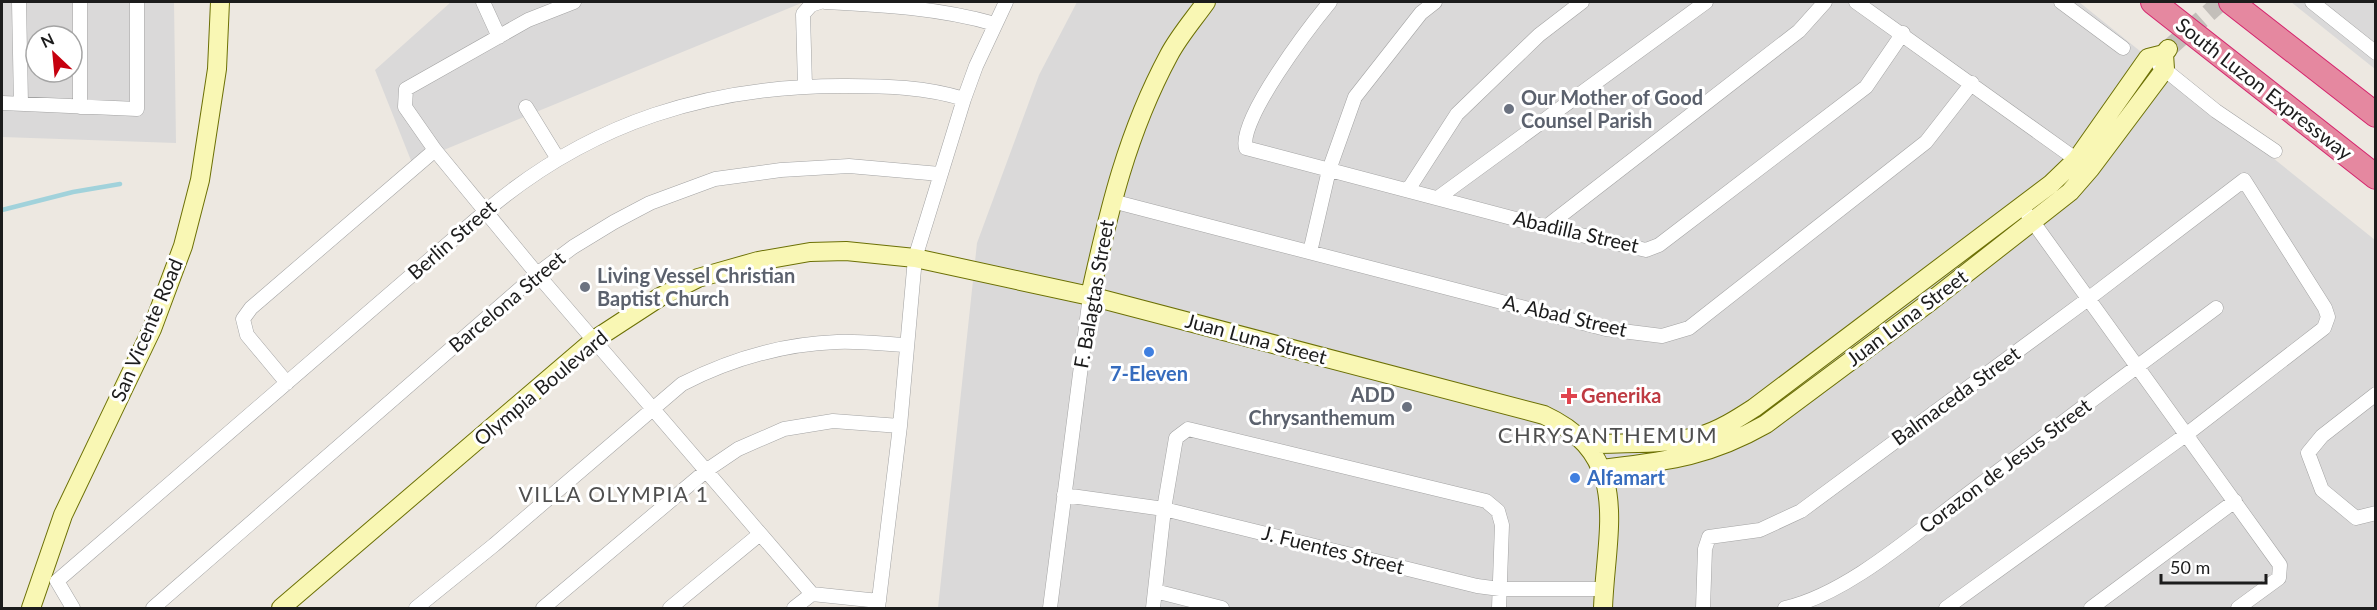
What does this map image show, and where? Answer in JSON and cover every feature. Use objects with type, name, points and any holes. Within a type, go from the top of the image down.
[{"type":"highway","name":"South Luzon Expressway","points":[[2153,2],[2376,177]]},
{"type":"highway","points":[[2231,2],[2376,115]]},
{"type":"main road","name":"San Vicente Road","points":[[31,609],[63,515],[152,329],[183,246],[200,180],[217,69],[220,2]]},
{"type":"main road","name":"F. Balagtas Street","points":[[1090,296],[1112,201],[1129,142],[1170,52],[1206,2]]},
{"type":"main road","name":"Juan Luna Street","points":[[915,258],[1090,296],[1544,415],[1566,425],[1587,444],[1602,469],[1668,461],[1702,453],[1733,432],[1754,408],[2028,214],[2084,164],[2161,57]]},
{"type":"main road","name":"Olympia Boulevard","points":[[281,609],[594,340],[660,297],[699,278],[758,261],[810,252],[846,251],[915,258]]},
{"type":"main road","name":"Juan Luna Street","points":[[1587,444],[1671,440],[1733,432]]},
{"type":"main road","points":[[1602,469],[1608,499],[1609,531],[1603,609]]},
{"type":"street","points":[[19,2],[21,104]]},
{"type":"street","points":[[80,2],[80,107]]},
{"type":"street","points":[[2,103],[137,110],[137,2]]},
{"type":"street","points":[[483,2],[499,36]]},
{"type":"street","points":[[574,2],[528,20],[406,89],[405,107],[435,150],[537,274],[812,594],[878,605],[900,426],[915,258],[939,174],[964,99],[1006,2]]},
{"type":"street","points":[[805,86],[803,14],[810,5],[820,2]]},
{"type":"street","points":[[825,2],[893,5],[972,17],[995,24]]},
{"type":"street","name":"Abadilla Street","points":[[1330,2],[1306,31],[1258,107],[1247,128],[1244,141],[1246,148],[1546,227],[1646,250],[1659,244],[1866,87],[1903,33]]},
{"type":"street","points":[[1310,252],[1329,170],[1355,97],[1421,13],[1434,2]]},
{"type":"street","points":[[1408,190],[1457,114],[1539,35],[1582,2]]},
{"type":"street","points":[[1439,197],[1706,2]]},
{"type":"street","points":[[1546,227],[1799,31],[1825,2]]},
{"type":"street","points":[[1856,2],[1903,33],[2084,164]]},
{"type":"street","points":[[2061,2],[2123,48]]},
{"type":"street","points":[[2312,2],[2376,53]]},
{"type":"street","points":[[2161,57],[2216,111],[2276,151]]},
{"type":"street","name":"A. Abad Street","points":[[1112,201],[1606,329],[1662,336],[1689,328],[1926,142],[1972,83]]},
{"type":"street","name":"Berlin Street","points":[[73,609],[57,581],[486,211],[519,184],[558,159],[611,130],[720,96],[805,86],[887,86],[946,94],[964,99]]},
{"type":"street","points":[[526,107],[558,159]]},
{"type":"street","points":[[287,383],[247,335],[243,319],[251,308],[435,150]]},
{"type":"street","name":"Barcelona Street","points":[[153,609],[537,274],[614,222],[650,203],[715,179],[781,170],[849,166],[939,174]]},
{"type":"street","name":"Balmaceda Street","points":[[1703,609],[1705,549],[1709,537],[1760,530],[1801,511],[2088,299],[2244,180],[2325,308],[2328,317],[2324,328],[2187,434]]},
{"type":"street","points":[[2028,214],[2280,565],[2279,578],[2238,609]]},
{"type":"street","name":"F. Balagtas Street","points":[[1050,609],[1090,296]]},
{"type":"street","name":"Corazon de Jesus Street","points":[[1785,609],[1804,604],[1838,588],[2216,308]]},
{"type":"street","points":[[416,609],[494,546],[682,384],[743,357],[783,347],[837,341],[906,345]]},
{"type":"street","points":[[2376,394],[2322,436],[2308,453],[2322,490],[2356,518],[2376,513]]},
{"type":"street","points":[[543,609],[707,470],[738,449],[784,429],[833,421],[900,426]]},
{"type":"street","points":[[1152,609],[1164,509],[1176,438],[1183,431],[1193,429],[1486,501],[1498,511],[1502,525],[1499,609]]},
{"type":"street","points":[[1946,609],[2187,434]]},
{"type":"street","name":"J. Fuentes Street","points":[[1064,495],[1164,509],[1477,586],[1500,589],[1604,589]]},
{"type":"street","points":[[2091,609],[2235,501]]},
{"type":"street","points":[[670,609],[760,534]]},
{"type":"street","points":[[1155,591],[1222,609]]},
{"type":"street","points":[[794,609],[812,594]]},
{"type":"shaded area","points":[[2,2],[174,2],[176,143],[2,137]]},
{"type":"shaded area","points":[[451,2],[804,2],[412,163],[375,70]]},
{"type":"shaded area","points":[[1077,2],[2079,2],[2375,240],[2375,608],[938,608],[977,243],[1039,75]]},
{"type":"shaded area","points":[[2291,2],[2375,2],[2375,69]]},
{"type":"waterway","points":[[2,210],[73,192],[120,184]]},
{"type":"tunnel","points":[[2168,49],[2221,2]]},
{"type":"place","name":"Our Mother of Good Counsel Parish","points":[[1509,109]]},
{"type":"place","name":"Living Vessel Christian Baptist Church","points":[[585,287]]},
{"type":"place","name":"7-Eleven","points":[[1149,352]]},
{"type":"place","name":"Generika","points":[[1569,396]]},
{"type":"place","name":"ADD Chrysanthemum","points":[[1407,407]]},
{"type":"place","name":"Alfamart","points":[[1575,478]]},
{"type":"district","name":"CHRYSANTHEMUM","points":[[1608,435]]},
{"type":"district","name":"VILLA OLYMPIA 1","points":[[614,495]]}]
